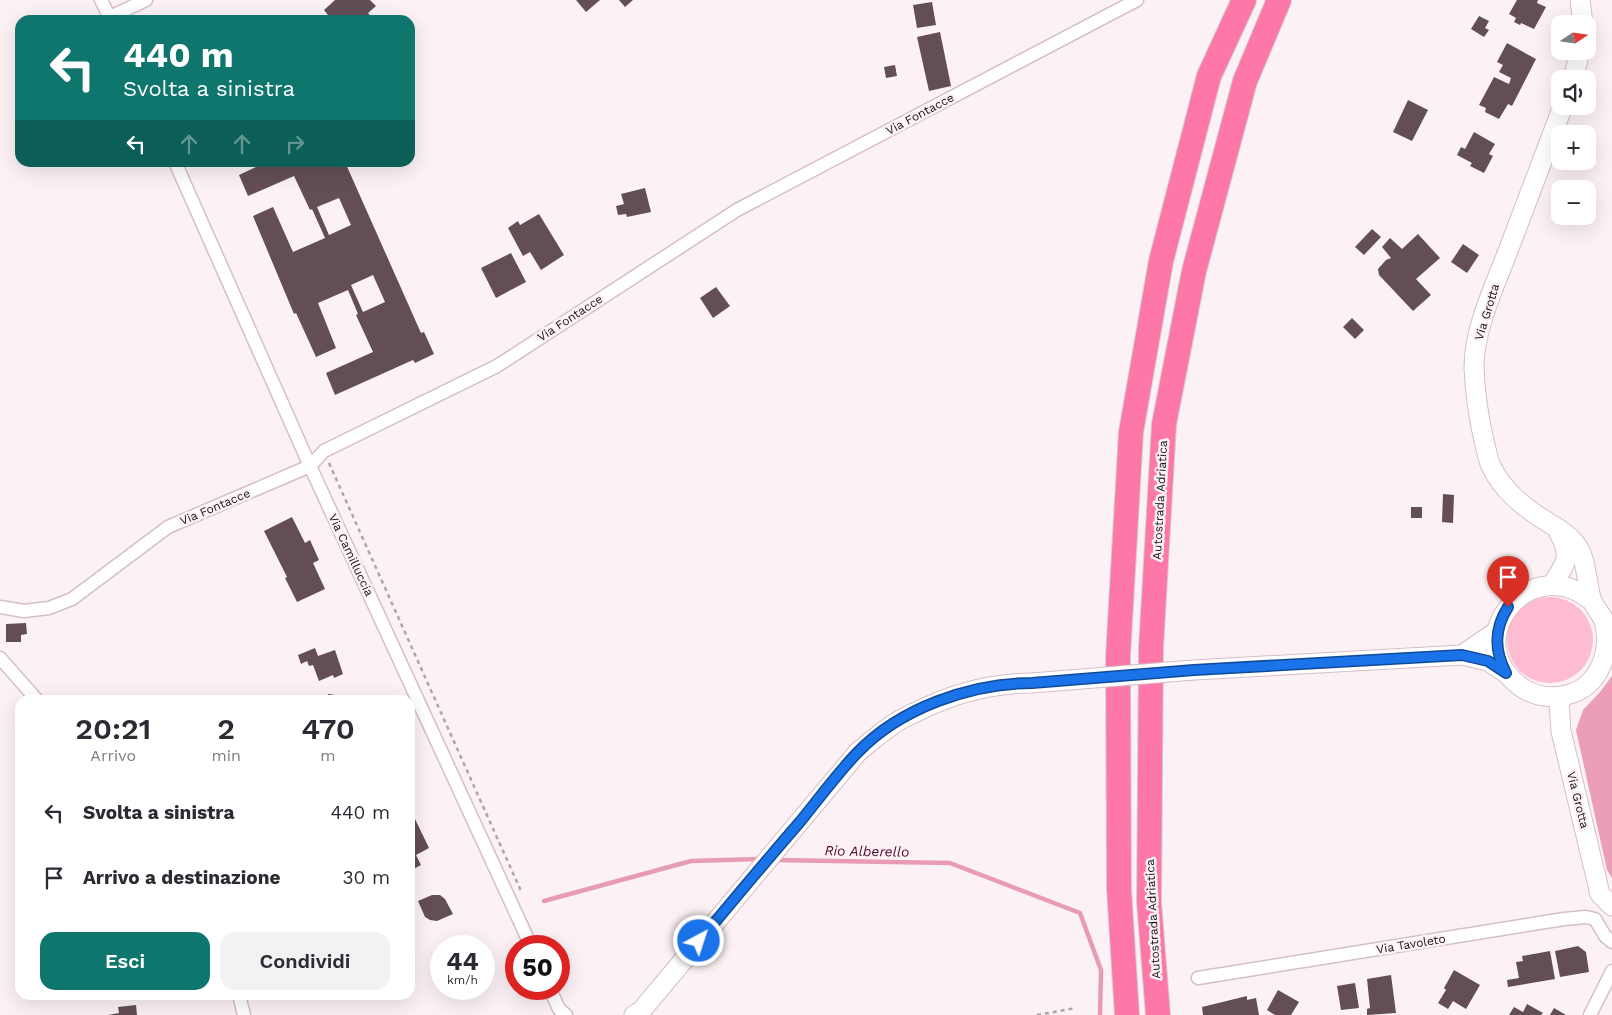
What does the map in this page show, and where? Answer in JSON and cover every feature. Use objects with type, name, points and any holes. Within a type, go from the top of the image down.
[{"type":"highway","points":[[1127,1015],[1120,889],[1118,656],[1131,432],[1161,261],[1209,76],[1244,0]]},
{"type":"highway","name":"Autostrada Adriatica","points":[[1158,1015],[1149,902],[1151,648],[1164,424],[1194,271],[1245,80],[1279,0]]},
{"type":"main road","points":[[1580,0],[1581,15]]},
{"type":"main road","name":"Via Grotta","points":[[1560,115],[1479,330],[1474,366],[1479,421],[1490,465],[1503,486],[1516,501],[1575,542],[1584,562],[1592,601]]},
{"type":"main road","points":[[1552,585],[1564,566],[1567,552],[1556,527]]},
{"type":"main road","points":[[638,1014],[858,752],[892,725],[952,696],[976,689],[1014,683],[1194,670],[1462,655],[1488,661],[1532,693],[1553,697],[1564,696],[1584,688],[1599,672],[1610,650],[1607,630],[1608,620],[1592,601],[1577,591],[1552,585],[1532,589],[1515,600],[1503,615],[1498,631],[1498,652],[1506,673]]},
{"type":"main road","points":[[1462,655],[1498,631]]},
{"type":"main road","name":"Via Grotta","points":[[1532,693],[1544,704],[1561,731]]},
{"type":"main road","name":"Via Grotta","points":[[1564,696],[1560,704],[1561,731],[1596,869],[1600,894],[1612,906]]},
{"type":"main road","name":"Via Grotta","points":[[1596,869],[1612,886]]},
{"type":"street","points":[[101,0],[109,15]]},
{"type":"street","points":[[118,15],[146,0]]},
{"type":"street","name":"Via Fontacce","points":[[0,607],[24,611],[49,608],[72,599],[168,527],[310,466],[324,451],[497,366],[737,210],[1137,0]]},
{"type":"street","name":"Via Camilluccia","points":[[177,167],[310,466],[526,935]]},
{"type":"street","points":[[0,658],[33,695]]},
{"type":"street","name":"Via Tavoleto","points":[[1198,978],[1564,918],[1586,917],[1594,919],[1605,936],[1612,942]]},
{"type":"street","points":[[1590,1015],[1611,976]]},
{"type":"street","points":[[240,1000],[244,1015]]},
{"type":"street","points":[[555,1000],[561,1013]]},
{"type":"path","points":[[324,451],[522,893]]},
{"type":"path","points":[[1038,1015],[1076,1008]]},
{"type":"shaded area","points":[[1550,597],[1566,601],[1580,610],[1589,624],[1593,640],[1589,656],[1580,670],[1566,679],[1550,683],[1534,679],[1520,670],[1511,656],[1507,640],[1511,624],[1520,610],[1534,601]]},
{"type":"shaded area","points":[[1612,676],[1612,878],[1607,870],[1576,730],[1583,710]]},
{"type":"building","points":[[335,0],[370,0],[376,6],[368,13],[370,15],[328,15],[324,10]]},
{"type":"building","points":[[576,0],[600,0],[586,12]]},
{"type":"building","points":[[619,0],[633,0],[625,7]]},
{"type":"building","points":[[1517,0],[1538,0],[1537,3],[1546,7],[1534,29],[1514,22],[1516,18],[1509,14]]},
{"type":"building","points":[[932,2],[936,25],[917,28],[913,5]]},
{"type":"building","points":[[1479,16],[1489,21],[1485,28],[1489,30],[1484,37],[1471,29]]},
{"type":"building","points":[[940,32],[951,86],[929,91],[917,37]]},
{"type":"building","points":[[1507,43],[1536,59],[1512,106],[1508,104],[1499,119],[1485,112],[1486,108],[1479,105],[1494,77],[1509,84],[1511,78],[1499,72],[1503,65],[1497,62]]},
{"type":"building","points":[[895,65],[897,76],[886,78],[884,67]]},
{"type":"building","points":[[1408,100],[1428,110],[1412,141],[1393,132]]},
{"type":"building","points":[[1474,132],[1495,144],[1489,154],[1493,156],[1484,173],[1470,166],[1472,163],[1457,155],[1461,147],[1465,149]]},
{"type":"building","points":[[256,167],[347,167],[421,333],[424,332],[434,354],[415,363],[413,360],[335,395],[326,373],[373,352],[356,315],[358,314],[348,290],[318,303],[336,348],[316,357],[296,313],[294,314],[253,216],[273,207],[293,252],[325,238],[294,176],[248,196],[239,175]],"holes":[[[339,198],[351,225],[329,235],[317,207]],[[373,275],[385,302],[363,312],[351,285]]]},
{"type":"building","points":[[645,188],[651,212],[627,217],[626,214],[618,215],[616,206],[624,204],[621,194]]},
{"type":"building","points":[[539,214],[564,255],[541,270],[530,252],[523,256],[508,228],[518,221],[520,225]]},
{"type":"building","points":[[1372,229],[1381,237],[1364,255],[1355,247]]},
{"type":"building","points":[[1418,234],[1440,258],[1416,279],[1431,295],[1413,311],[1379,275],[1378,269],[1386,260],[1391,258],[1382,247],[1390,238],[1402,249]]},
{"type":"building","points":[[1463,244],[1479,255],[1467,273],[1451,262]]},
{"type":"building","points":[[511,253],[526,282],[496,298],[481,268]]},
{"type":"building","points":[[716,287],[730,306],[713,318],[700,298]]},
{"type":"building","points":[[1352,318],[1364,330],[1355,339],[1343,327]]},
{"type":"building","points":[[1443,494],[1454,495],[1453,523],[1442,522]]},
{"type":"building","points":[[1411,507],[1422,507],[1422,518],[1411,518]]},
{"type":"building","points":[[292,517],[305,543],[310,540],[319,560],[313,563],[325,589],[297,602],[264,531]]},
{"type":"building","points":[[26,623],[27,634],[21,635],[21,642],[6,642],[6,624]]},
{"type":"building","points":[[315,648],[318,656],[335,650],[343,674],[334,678],[333,675],[319,681],[313,665],[309,666],[307,661],[301,664],[298,655]]},
{"type":"building","points":[[415,819],[429,848],[416,855],[421,865],[415,868]]},
{"type":"building","points":[[432,895],[440,895],[445,899],[453,914],[437,921],[425,917],[418,901]]},
{"type":"building","points":[[1578,946],[1586,952],[1589,972],[1560,977],[1555,951]]},
{"type":"building","points":[[1550,951],[1555,979],[1508,987],[1507,980],[1519,978],[1516,962],[1523,961],[1522,956]]},
{"type":"building","points":[[1454,970],[1480,985],[1466,1009],[1453,1001],[1448,1009],[1438,1003],[1446,990],[1444,988]]},
{"type":"building","points":[[1391,975],[1396,1013],[1367,1015],[1367,1009],[1370,1008],[1367,979]]},
{"type":"building","points":[[1355,983],[1359,1008],[1341,1010],[1337,986]]},
{"type":"building","points":[[1278,990],[1299,1002],[1291,1015],[1275,1015],[1267,1010]]},
{"type":"building","points":[[1247,996],[1247,1000],[1256,998],[1259,1015],[1203,1015],[1202,1007]]},
{"type":"building","points":[[1527,1004],[1543,1013],[1541,1015],[1509,1015],[1514,1007],[1523,1012]]},
{"type":"building","points":[[136,1005],[137,1015],[108,1015],[119,1013],[118,1007]]},
{"type":"building","points":[[1554,1008],[1566,1015],[1550,1015]]},
{"type":"waterway","name":"Rio Alberello","points":[[544,901],[691,861],[759,859]]},
{"type":"waterway","name":"Rio Alberello","points":[[775,860],[950,863],[1080,913],[1101,970],[1100,1015]]},
{"type":"route","points":[[699,941],[858,752],[892,725],[952,696],[976,689],[1014,683],[1214,668],[1462,655],[1488,661],[1506,673],[1501,663],[1497,642],[1500,623],[1508,607]]}]
